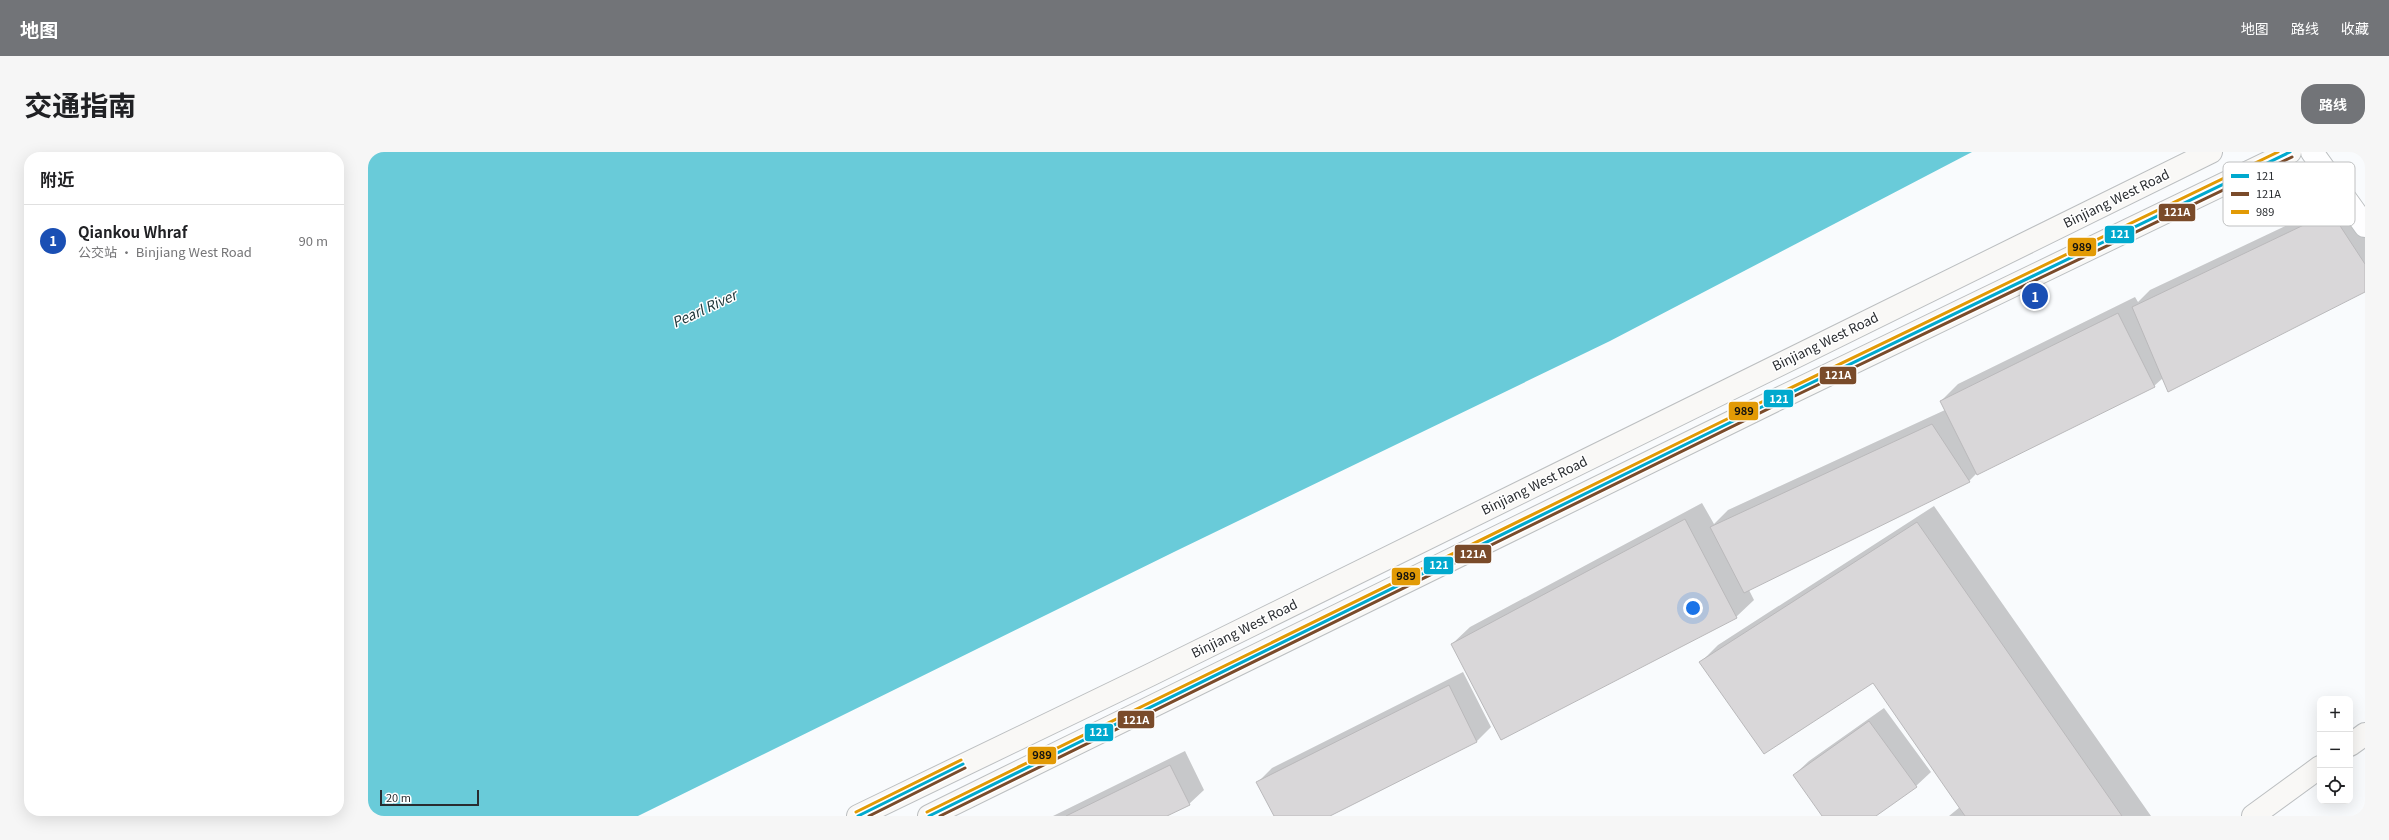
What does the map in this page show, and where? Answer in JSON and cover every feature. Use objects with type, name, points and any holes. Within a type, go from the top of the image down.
[{"type":"main road","name":"Binjiang West Road","points":[[858,816],[1150,675],[2211,152]]},
{"type":"main road","points":[[2269,162],[2290,152]]},
{"type":"main road","points":[[929,816],[1786,395],[2223,184]]},
{"type":"main road","points":[[2353,743],[2365,734]]},
{"type":"main road","points":[[2254,816],[2319,768]]},
{"type":"street","points":[[2312,152],[2319,162]]},
{"type":"street","points":[[2355,212],[2365,226]]},
{"type":"water","name":"Pearl River","points":[[368,152],[1972,152],[1610,341],[1176,551],[638,816],[368,816]]},
{"type":"building","points":[[2302,226],[2340,226],[2365,264],[2365,292],[2168,392],[2132,307]]},
{"type":"building","points":[[2118,313],[2155,387],[1977,475],[1940,401]]},
{"type":"building","points":[[1932,424],[1970,482],[1744,593],[1710,527]]},
{"type":"building","points":[[1685,519],[1737,618],[1501,740],[1451,644]]},
{"type":"building","points":[[1917,522],[2122,816],[1965,816],[1873,683],[1764,754],[1699,662]]},
{"type":"building","points":[[1449,685],[1477,742],[1330,816],[1274,816],[1256,782]]},
{"type":"building","points":[[1869,721],[1917,787],[1876,816],[1822,816],[1793,775]]},
{"type":"building","points":[[1170,765],[1190,805],[1167,816],[1066,816]]},
{"type":"transit line","name":"989","points":[[2257,162],[2278,152]]},
{"type":"transit line","name":"121","points":[[2269,162],[2290,152]]},
{"type":"transit line","name":"121A","points":[[2282,162],[2292,157]]},
{"type":"transit line","name":"989","points":[[927,812],[1776,395],[2223,179]]},
{"type":"transit line","name":"121","points":[[929,816],[1778,399],[2223,184]]},
{"type":"transit line","name":"121A","points":[[940,816],[1780,403],[2223,190]]},
{"type":"transit line","name":"989","points":[[856,812],[961,760]]},
{"type":"transit line","name":"121","points":[[858,816],[963,764]]},
{"type":"transit line","name":"121A","points":[[869,816],[965,768]]},
{"type":"place","name":"Qiankou Whraf","points":[[2035,296]]}]
